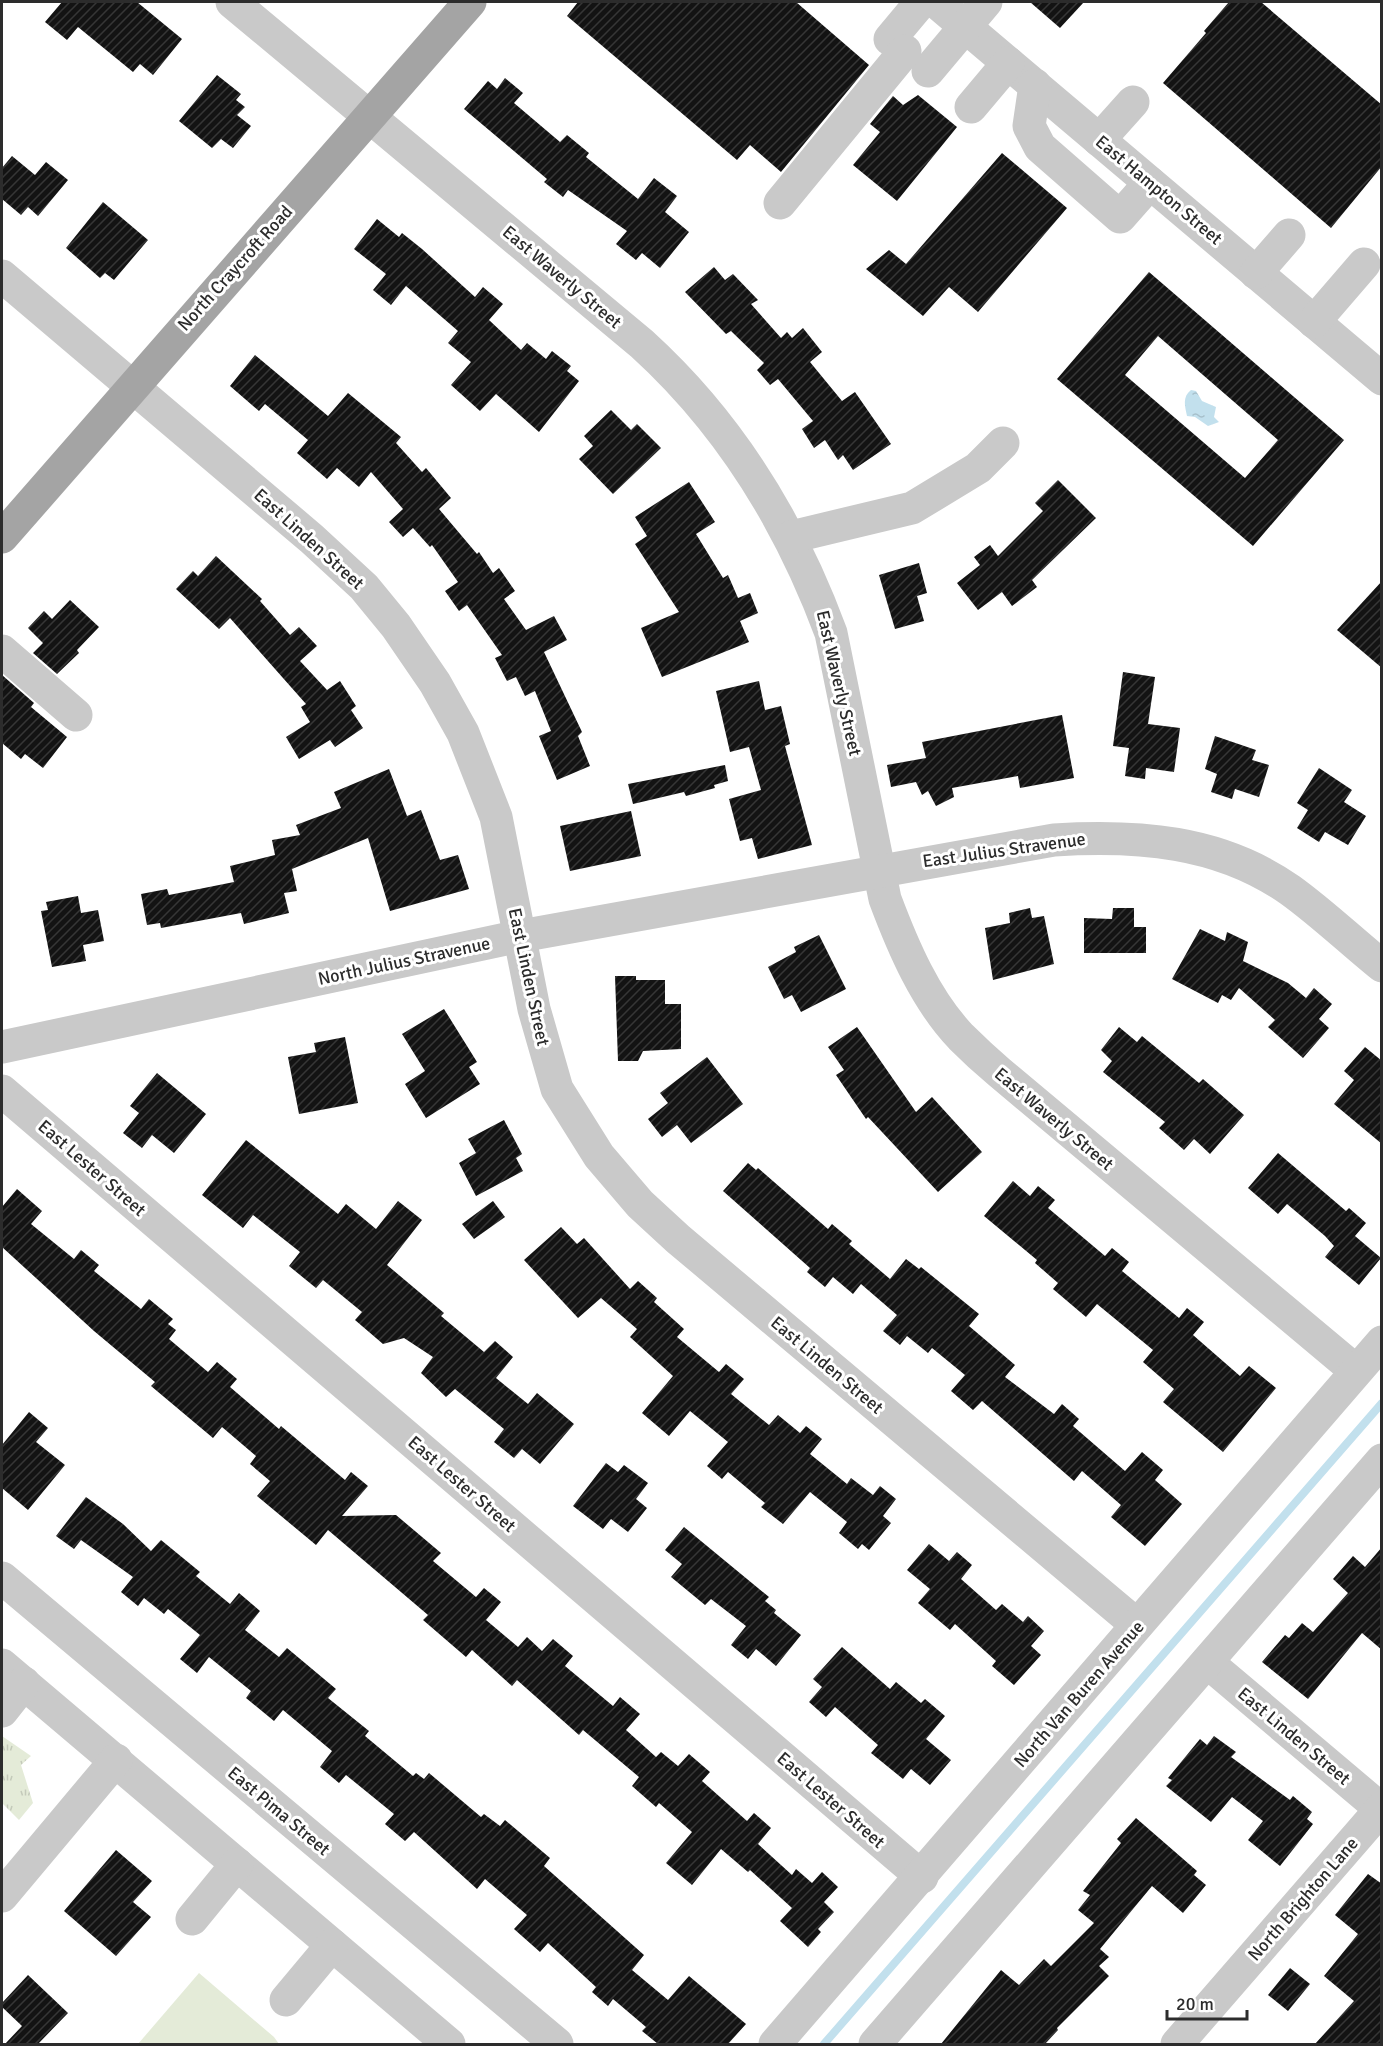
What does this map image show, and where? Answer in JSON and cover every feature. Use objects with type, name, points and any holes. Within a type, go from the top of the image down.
[{"type":"main road","name":"North Craycroft Road","points":[[2,537],[132,385],[470,2]]},
{"type":"street","name":"East Waverly Street","points":[[232,2],[678,376],[748,464],[791,537],[831,633],[885,899],[897,934],[936,1005],[960,1036],[999,1072],[1356,1371]]},
{"type":"street","points":[[908,54],[921,2]]},
{"type":"street","name":"East Hampton Street","points":[[936,2],[1382,379]]},
{"type":"street","points":[[780,204],[908,54],[964,26],[986,2]]},
{"type":"street","points":[[972,107],[1008,63]]},
{"type":"street","points":[[1035,85],[1029,126],[1040,147],[1120,217],[1150,183]]},
{"type":"street","points":[[1099,140],[1133,102]]},
{"type":"street","points":[[1256,273],[1289,235]]},
{"type":"street","points":[[1314,322],[1364,264]]},
{"type":"street","name":"East Linden Street","points":[[2,276],[321,547],[364,587],[396,626],[435,682],[463,733],[496,818],[534,1009],[557,1089],[599,1156],[626,1189],[678,1239],[1137,1625]]},
{"type":"street","points":[[791,537],[912,508],[978,468],[1003,443]]},
{"type":"street","points":[[2,651],[76,715]]},
{"type":"street","name":"East Julius Stravenue","points":[[878,869],[1054,840],[1105,837],[1160,840],[1202,848],[1249,866],[1289,890],[1382,966]]},
{"type":"street","name":"North Julius Stravenue","points":[[2,1047],[521,936],[878,869]]},
{"type":"street","name":"East Lester Street","points":[[2,1091],[922,1877]]},
{"type":"street","name":"North Van Buren Avenue","points":[[775,2044],[922,1877],[1382,1342]]},
{"type":"street","points":[[875,2044],[1382,1460]]},
{"type":"street","name":"East Pima Street","points":[[2,1578],[557,2044]]},
{"type":"street","name":"East Linden Street","points":[[1207,1662],[1381,1809]]},
{"type":"street","points":[[2,1711],[13,1674],[449,2044]]},
{"type":"street","points":[[2,1896],[116,1760]]},
{"type":"street","name":"North Brighton Lane","points":[[1177,2044],[1381,1809]]},
{"type":"street","points":[[192,1919],[237,1864]]},
{"type":"street","points":[[286,2000],[332,1945]]},
{"type":"green space","points":[[2,1736],[31,1756],[21,1765],[33,1803],[19,1820],[2,1803]]},
{"type":"green space","points":[[199,1973],[274,2037],[279,2044],[138,2044]]},
{"type":"water","points":[[1191,390],[1196,391],[1202,401],[1216,407],[1214,417],[1219,422],[1208,426],[1195,417],[1187,416],[1185,399]]},
{"type":"building","points":[[62,2],[137,2],[182,39],[153,75],[140,64],[133,72],[78,27],[67,40],[45,22]]},
{"type":"building","points":[[578,2],[796,2],[869,65],[781,172],[750,145],[737,160],[567,16]]},
{"type":"building","points":[[1030,2],[1084,2],[1060,28]]},
{"type":"building","points":[[1229,2],[1261,2],[1382,105],[1382,166],[1331,228],[1163,83]]},
{"type":"building","points":[[217,75],[241,94],[236,100],[245,107],[237,115],[251,126],[233,148],[221,139],[212,148],[179,121]]},
{"type":"building","points":[[505,78],[523,93],[514,103],[560,142],[567,135],[589,153],[586,157],[638,199],[654,178],[677,196],[665,212],[689,232],[660,268],[642,253],[636,260],[616,244],[627,231],[568,190],[563,197],[544,182],[547,179],[464,109],[488,81],[497,89]]},
{"type":"building","points":[[918,95],[957,127],[897,201],[853,165],[880,132],[870,124],[893,96],[903,105]]},
{"type":"building","points":[[1002,153],[1067,208],[978,312],[949,287],[923,316],[866,269],[889,250],[906,264]]},
{"type":"building","points":[[12,156],[35,175],[46,162],[68,180],[38,216],[28,207],[21,215],[2,199],[2,168]]},
{"type":"building","points":[[103,202],[148,240],[114,280],[105,273],[100,278],[66,248]]},
{"type":"building","points":[[377,219],[399,237],[402,233],[475,297],[483,287],[503,304],[489,320],[521,350],[527,343],[546,359],[552,351],[571,366],[567,371],[579,381],[539,432],[496,394],[480,411],[451,385],[471,362],[448,343],[458,331],[406,286],[391,305],[373,290],[386,274],[354,249]]},
{"type":"building","points":[[714,267],[725,280],[733,274],[758,300],[751,304],[781,338],[787,332],[792,338],[803,328],[822,352],[810,362],[842,401],[855,392],[891,444],[853,470],[843,455],[838,460],[825,440],[814,448],[802,429],[813,421],[778,379],[770,385],[757,370],[764,363],[731,331],[726,334],[685,292]]},
{"type":"building","points":[[1149,272],[1344,440],[1253,546],[1057,379]],"holes":[[[1158,336],[1278,440],[1245,478],[1125,375]]]},
{"type":"building","points":[[255,355],[328,416],[348,393],[401,437],[396,443],[422,472],[426,468],[451,498],[439,509],[477,554],[479,552],[493,573],[499,568],[515,591],[504,599],[526,630],[554,616],[567,640],[544,652],[582,732],[578,736],[590,766],[557,780],[539,736],[551,731],[535,691],[525,696],[516,677],[507,681],[495,658],[502,655],[467,605],[459,611],[445,591],[458,582],[432,545],[430,547],[413,528],[403,537],[389,522],[403,509],[371,472],[359,487],[337,468],[327,479],[297,453],[308,440],[265,404],[259,411],[230,386]]},
{"type":"building","points":[[611,410],[631,430],[637,424],[661,448],[613,494],[579,459],[593,446],[584,436]]},
{"type":"building","points":[[1058,480],[1096,518],[1032,580],[1037,587],[1012,606],[1002,592],[978,610],[957,583],[980,565],[974,557],[990,545],[998,556],[1043,511],[1035,503]]},
{"type":"building","points":[[689,482],[715,522],[696,534],[723,578],[728,575],[738,598],[750,593],[758,613],[740,621],[749,642],[662,677],[641,628],[679,612],[635,544],[647,536],[635,517]]},
{"type":"building","points":[[216,556],[262,599],[260,601],[290,635],[299,627],[317,646],[300,661],[327,690],[340,681],[356,706],[351,710],[363,728],[335,747],[330,740],[299,759],[286,737],[310,722],[301,707],[306,704],[230,618],[219,629],[176,589],[193,571],[198,576]]},
{"type":"building","points":[[919,563],[927,593],[917,596],[924,621],[895,629],[879,575]]},
{"type":"building","points":[[1382,581],[1382,668],[1337,630]]},
{"type":"building","points":[[70,600],[99,627],[77,650],[79,653],[57,674],[33,653],[43,643],[28,628],[44,611],[52,619]]},
{"type":"building","points":[[1123,672],[1155,677],[1148,724],[1180,728],[1174,772],[1146,768],[1145,779],[1125,776],[1129,748],[1113,746]]},
{"type":"building","points":[[2,675],[34,703],[31,707],[67,737],[43,768],[25,754],[21,759],[2,743]]},
{"type":"building","points":[[759,681],[765,710],[781,706],[790,744],[785,746],[812,845],[758,859],[752,838],[740,841],[729,799],[761,790],[749,747],[730,752],[716,691]]},
{"type":"building","points":[[1062,715],[1074,778],[1020,788],[1018,776],[952,788],[954,797],[936,806],[928,791],[922,795],[916,782],[891,787],[887,765],[926,758],[922,742]]},
{"type":"building","points":[[1215,736],[1256,750],[1252,760],[1269,765],[1259,797],[1235,789],[1232,799],[1211,792],[1217,774],[1205,769]]},
{"type":"building","points":[[725,765],[728,781],[714,785],[715,788],[686,796],[684,792],[633,804],[628,784]]},
{"type":"building","points":[[1319,768],[1352,790],[1344,802],[1366,816],[1348,845],[1325,832],[1319,842],[1297,828],[1308,810],[1297,803]]},
{"type":"building","points":[[389,769],[407,816],[421,810],[440,860],[458,855],[469,889],[390,911],[368,838],[292,869],[297,891],[284,893],[289,913],[244,924],[241,913],[161,928],[160,923],[147,925],[141,894],[167,889],[169,895],[234,882],[230,866],[275,855],[272,840],[300,835],[296,825],[341,808],[334,792]]},
{"type":"building","points":[[631,811],[641,856],[570,871],[560,826]]},
{"type":"building","points":[[78,896],[81,913],[98,910],[104,941],[83,945],[86,961],[52,967],[41,911],[48,910],[46,902]]},
{"type":"building","points":[[1030,908],[1032,918],[1044,916],[1054,964],[993,980],[985,928],[1010,923],[1009,913]]},
{"type":"building","points":[[1113,908],[1134,908],[1134,927],[1146,927],[1146,953],[1084,953],[1084,918],[1112,919]]},
{"type":"building","points":[[1200,929],[1225,941],[1227,932],[1248,942],[1243,961],[1288,983],[1306,998],[1314,988],[1332,1004],[1319,1019],[1329,1028],[1303,1058],[1268,1027],[1275,1020],[1239,988],[1231,1000],[1222,995],[1218,1003],[1172,979]]},
{"type":"building","points":[[819,935],[846,989],[801,1012],[792,995],[784,999],[768,967],[796,952],[794,947]]},
{"type":"building","points":[[615,976],[636,976],[636,980],[665,980],[665,1004],[681,1004],[681,1049],[643,1051],[638,1061],[618,1061]]},
{"type":"building","points":[[444,1009],[477,1062],[469,1067],[480,1084],[426,1118],[405,1084],[425,1071],[402,1034]]},
{"type":"building","points":[[857,1027],[916,1112],[932,1097],[982,1152],[938,1192],[868,1117],[866,1119],[836,1075],[844,1070],[828,1047]]},
{"type":"building","points":[[1119,1027],[1137,1042],[1142,1036],[1199,1083],[1203,1079],[1244,1115],[1210,1154],[1194,1139],[1184,1150],[1159,1128],[1165,1122],[1103,1072],[1112,1061],[1101,1050]]},
{"type":"building","points":[[345,1037],[358,1103],[299,1114],[288,1057],[316,1052],[314,1043]]},
{"type":"building","points":[[1365,1047],[1382,1061],[1382,1144],[1334,1104],[1354,1080],[1344,1071]]},
{"type":"building","points":[[707,1057],[743,1104],[691,1143],[677,1125],[662,1137],[648,1119],[668,1103],[660,1093]]},
{"type":"building","points":[[157,1073],[206,1114],[174,1153],[152,1135],[142,1148],[123,1133],[139,1113],[130,1106]]},
{"type":"building","points":[[504,1120],[522,1154],[516,1158],[523,1171],[476,1196],[459,1163],[476,1153],[468,1139]]},
{"type":"building","points":[[246,1140],[338,1214],[346,1204],[376,1229],[398,1201],[422,1220],[387,1265],[444,1313],[441,1316],[484,1352],[495,1341],[513,1357],[496,1378],[528,1404],[537,1393],[574,1424],[540,1464],[522,1449],[514,1458],[494,1442],[504,1429],[455,1389],[446,1397],[421,1373],[433,1357],[404,1338],[383,1344],[355,1320],[362,1312],[323,1280],[316,1288],[289,1266],[300,1252],[253,1215],[243,1228],[202,1195]]},
{"type":"building","points":[[1278,1153],[1346,1211],[1349,1208],[1366,1223],[1355,1236],[1381,1258],[1359,1285],[1325,1257],[1334,1246],[1325,1236],[1287,1204],[1278,1214],[1248,1188]]},
{"type":"building","points":[[748,1163],[756,1170],[758,1168],[828,1229],[832,1224],[852,1241],[849,1244],[890,1279],[906,1259],[919,1269],[921,1267],[979,1314],[969,1326],[1015,1365],[1005,1377],[1054,1414],[1062,1404],[1079,1419],[1073,1426],[1125,1471],[1142,1452],[1163,1470],[1155,1480],[1182,1504],[1145,1546],[1111,1517],[1121,1505],[1082,1471],[1074,1481],[982,1401],[973,1410],[951,1391],[965,1375],[932,1348],[928,1353],[907,1336],[900,1345],[883,1331],[897,1315],[861,1284],[853,1294],[833,1277],[825,1287],[807,1272],[810,1268],[723,1191]]},
{"type":"building","points":[[1013,1181],[1030,1196],[1038,1186],[1055,1200],[1048,1208],[1105,1256],[1112,1248],[1129,1262],[1122,1271],[1179,1318],[1187,1308],[1204,1322],[1193,1335],[1240,1376],[1249,1366],[1276,1388],[1223,1452],[1163,1402],[1174,1389],[1143,1362],[1153,1350],[1097,1304],[1086,1317],[1053,1289],[1058,1283],[1035,1263],[1037,1260],[984,1216]]},
{"type":"building","points":[[17,1189],[42,1211],[31,1224],[74,1259],[81,1250],[99,1265],[94,1271],[141,1309],[149,1299],[173,1319],[168,1324],[176,1330],[169,1339],[208,1372],[217,1362],[237,1379],[230,1387],[279,1429],[281,1426],[345,1480],[351,1472],[368,1486],[342,1516],[396,1515],[441,1553],[433,1561],[476,1597],[484,1588],[501,1602],[486,1620],[518,1647],[527,1637],[542,1651],[553,1639],[573,1656],[565,1666],[613,1706],[620,1697],[640,1714],[626,1730],[656,1757],[661,1752],[678,1766],[689,1754],[710,1772],[702,1781],[747,1821],[754,1813],[771,1828],[758,1844],[792,1875],[796,1869],[812,1883],[822,1872],[838,1887],[824,1902],[834,1912],[818,1929],[821,1932],[808,1947],[780,1921],[792,1908],[750,1870],[748,1872],[721,1849],[692,1885],[666,1863],[692,1832],[659,1803],[656,1807],[632,1786],[639,1777],[583,1730],[579,1735],[517,1680],[512,1686],[472,1650],[466,1657],[423,1620],[428,1615],[328,1530],[316,1545],[257,1496],[270,1481],[250,1464],[256,1456],[222,1427],[213,1438],[151,1386],[155,1382],[94,1331],[2,1247],[2,1207]]},
{"type":"building","points":[[493,1201],[505,1217],[474,1239],[462,1224]]},
{"type":"building","points":[[561,1227],[577,1244],[584,1238],[630,1289],[638,1281],[657,1298],[654,1302],[684,1329],[677,1337],[719,1372],[726,1364],[744,1379],[731,1394],[769,1425],[778,1415],[800,1433],[806,1426],[822,1439],[810,1454],[847,1484],[851,1478],[873,1495],[880,1486],[896,1499],[883,1516],[891,1523],[869,1550],[862,1544],[858,1549],[839,1533],[847,1522],[810,1492],[783,1524],[761,1507],[765,1503],[728,1472],[722,1479],[707,1466],[728,1442],[690,1411],[669,1436],[642,1413],[673,1376],[630,1337],[637,1329],[601,1298],[578,1318],[524,1260]]},
{"type":"building","points":[[29,1412],[48,1428],[36,1442],[65,1465],[28,1510],[2,1488],[2,1445]]},
{"type":"building","points":[[606,1463],[618,1472],[624,1465],[648,1483],[636,1499],[647,1508],[628,1532],[611,1519],[603,1529],[573,1506]]},
{"type":"building","points":[[86,1497],[123,1524],[151,1551],[161,1540],[200,1572],[196,1576],[230,1604],[239,1593],[260,1611],[245,1630],[279,1657],[287,1648],[336,1689],[328,1698],[369,1731],[365,1736],[413,1776],[416,1773],[424,1779],[429,1773],[481,1817],[484,1814],[500,1826],[505,1820],[550,1858],[544,1866],[644,1955],[632,1970],[668,2000],[689,1976],[746,2024],[728,2044],[658,2044],[642,2031],[646,2027],[613,1999],[608,2006],[592,1992],[596,1987],[548,1943],[540,1952],[514,1929],[527,1915],[485,1879],[477,1889],[414,1832],[405,1841],[385,1824],[394,1814],[346,1775],[339,1783],[320,1767],[332,1751],[283,1710],[274,1721],[246,1698],[251,1691],[209,1657],[197,1673],[180,1659],[200,1635],[168,1609],[164,1614],[144,1598],[138,1606],[121,1592],[133,1577],[81,1540],[74,1549],[56,1536]]},
{"type":"building","points":[[684,1527],[769,1597],[765,1601],[776,1610],[774,1613],[801,1635],[776,1666],[756,1649],[748,1659],[731,1645],[746,1626],[711,1599],[705,1605],[671,1577],[682,1564],[665,1550]]},
{"type":"building","points":[[929,1544],[949,1561],[957,1552],[972,1565],[961,1579],[996,1610],[1002,1604],[1023,1622],[1028,1616],[1044,1631],[1031,1646],[1041,1655],[1014,1685],[992,1666],[996,1661],[955,1624],[950,1630],[918,1603],[930,1589],[907,1570]]},
{"type":"building","points":[[1382,1547],[1382,1650],[1362,1633],[1308,1699],[1262,1662],[1285,1635],[1289,1638],[1302,1623],[1313,1632],[1348,1593],[1333,1579],[1353,1556],[1365,1567]]},
{"type":"building","points":[[842,1647],[890,1689],[896,1682],[921,1703],[925,1699],[945,1716],[926,1739],[951,1760],[930,1785],[911,1769],[903,1779],[871,1753],[878,1745],[835,1707],[826,1717],[809,1702],[822,1687],[813,1679]]},
{"type":"building","points":[[1214,1736],[1236,1752],[1231,1757],[1290,1800],[1293,1796],[1312,1812],[1307,1819],[1313,1824],[1280,1866],[1248,1840],[1263,1821],[1232,1797],[1211,1822],[1166,1786],[1172,1780],[1168,1778],[1200,1739],[1207,1745]]},
{"type":"building","points":[[1136,1818],[1197,1871],[1194,1875],[1206,1885],[1183,1913],[1152,1886],[1100,1949],[1109,1957],[1099,1966],[1109,1976],[1057,2028],[1058,2030],[1045,2044],[941,2044],[1001,1970],[1019,1985],[1044,1959],[1051,1966],[1094,1923],[1078,1910],[1090,1895],[1083,1891],[1121,1843],[1117,1839]]},
{"type":"building","points":[[116,1850],[152,1881],[133,1902],[151,1917],[116,1956],[64,1911]]},
{"type":"building","points":[[1368,1874],[1382,1884],[1382,2044],[1315,2044],[1354,2001],[1324,1976],[1358,1934],[1335,1915]]},
{"type":"building","points":[[1290,1968],[1310,1984],[1288,2011],[1268,1995]]},
{"type":"building","points":[[28,1975],[68,2013],[38,2044],[5,2044],[22,2026],[2,2007],[2,2003]]},
{"type":"waterway","points":[[824,2044],[1382,1403]]}]
